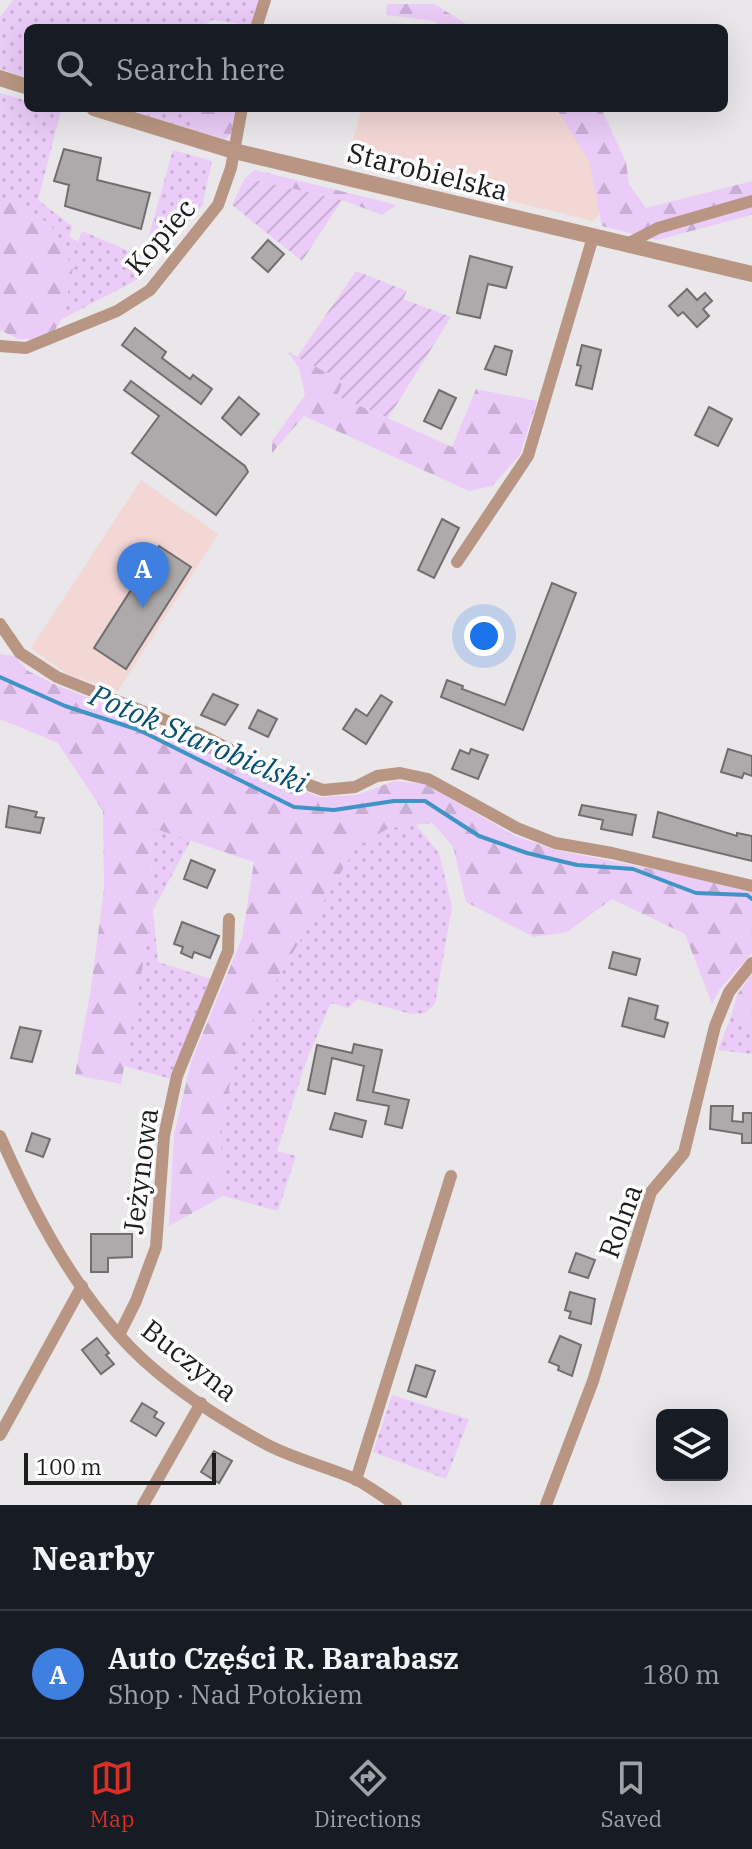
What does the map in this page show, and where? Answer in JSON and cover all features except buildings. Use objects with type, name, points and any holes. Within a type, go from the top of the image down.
[{"type":"street","points":[[257,24],[265,0]]},
{"type":"street","points":[[0,78],[24,86]]},
{"type":"street","name":"Starobielska","points":[[107,112],[234,151],[752,274]]},
{"type":"street","name":"Kopiec","points":[[0,346],[26,348],[117,311],[150,290],[218,205],[234,151],[241,112]]},
{"type":"street","points":[[625,245],[658,228],[752,201]]},
{"type":"street","points":[[457,562],[528,456],[593,237]]},
{"type":"street","points":[[0,624],[20,653],[57,677],[200,734],[278,774],[323,790],[355,787],[377,776],[400,773],[428,779],[517,828],[555,843],[752,886]]},
{"type":"street","name":"Jeżynowa","points":[[119,1335],[136,1301],[156,1247],[167,1121],[177,1076],[228,951],[229,919]]},
{"type":"street","name":"Rolna","points":[[546,1505],[593,1381],[651,1192],[684,1153],[715,1026],[729,992],[752,963]]},
{"type":"street","name":"Buczyna","points":[[0,1136],[28,1200],[82,1286],[119,1335],[152,1368],[266,1445],[356,1480],[396,1505]]},
{"type":"street","points":[[356,1480],[451,1176]]},
{"type":"street","points":[[0,1435],[82,1286]]},
{"type":"street","points":[[143,1505],[201,1403]]},
{"type":"shaded area","points":[[361,112],[561,112],[595,164],[605,208],[593,221],[347,161]]},
{"type":"shaded area","points":[[141,480],[218,534],[118,691],[67,674],[31,648]]},
{"type":"green space","points":[[13,0],[265,0],[257,24],[212,20],[206,24],[24,24],[24,77],[0,69],[0,17]]},
{"type":"green space","points":[[387,4],[434,4],[466,24],[437,24],[386,15]]},
{"type":"green space","points":[[0,93],[24,100],[24,112],[61,112],[38,200],[73,227],[69,236],[78,242],[82,231],[150,260],[144,276],[62,319],[73,269],[12,200],[0,210]]},
{"type":"green space","points":[[136,112],[194,112],[201,132]]},
{"type":"green space","points":[[194,112],[236,112],[231,134],[225,139],[201,132]]},
{"type":"green space","points":[[558,112],[603,112],[626,162],[629,184],[646,208],[752,181],[752,215],[657,240],[602,226],[589,161]]},
{"type":"green space","points":[[173,150],[212,161],[202,206],[165,248],[149,235]]},
{"type":"green space","points":[[255,170],[397,205],[382,215],[342,200],[245,178]]},
{"type":"green space","points":[[245,178],[342,200],[302,261],[232,205]]},
{"type":"green space","points":[[12,200],[51,225],[73,269],[62,319],[54,331],[34,339],[18,339],[0,330],[0,210]]},
{"type":"green space","points":[[356,271],[407,291],[403,299],[451,317],[388,418],[337,396],[343,381],[297,357]]},
{"type":"green space","points":[[288,352],[343,381],[338,396],[452,447],[476,389],[537,401],[520,455],[492,486],[469,491],[304,416],[272,453],[272,441],[305,395],[299,368]]},
{"type":"green space","points":[[0,654],[15,656],[28,671],[54,684],[198,741],[276,781],[320,797],[357,795],[394,781],[425,784],[515,836],[556,850],[750,892],[752,953],[720,989],[712,1004],[685,934],[612,899],[567,932],[534,937],[466,902],[453,846],[432,823],[389,828],[356,847],[239,1043],[220,1129],[223,1196],[169,1226],[174,1135],[191,1062],[242,938],[254,862],[150,827],[153,910],[121,1084],[75,1075],[91,988],[104,889],[103,811],[58,743],[0,719]]},
{"type":"green space","points":[[416,825],[439,853],[452,907],[435,1004],[425,1013],[411,1014],[358,999],[348,1008],[331,1003],[307,1059],[277,1151],[296,1156],[278,1211],[223,1196],[220,1129],[239,1043],[356,847],[389,828]]},
{"type":"green space","points":[[150,827],[191,840],[153,910]]},
{"type":"green space","points":[[153,910],[158,962],[211,979],[171,1079],[124,1066]]},
{"type":"green space","points":[[752,974],[752,1034],[732,1014],[737,995]]},
{"type":"green space","points":[[732,1014],[752,1034],[752,1054],[718,1050]]},
{"type":"green space","points":[[392,1395],[469,1419],[446,1479],[373,1452]]},
{"type":"waterway","name":"Potok Starobielski","points":[[0,677],[65,706],[139,730],[294,807],[334,810],[394,801],[425,801],[479,836],[527,853],[577,865],[633,869],[696,893],[747,895],[752,899]]},
{"type":"place","name":"Auto Części R. Barabasz","points":[[143,608]]}]
